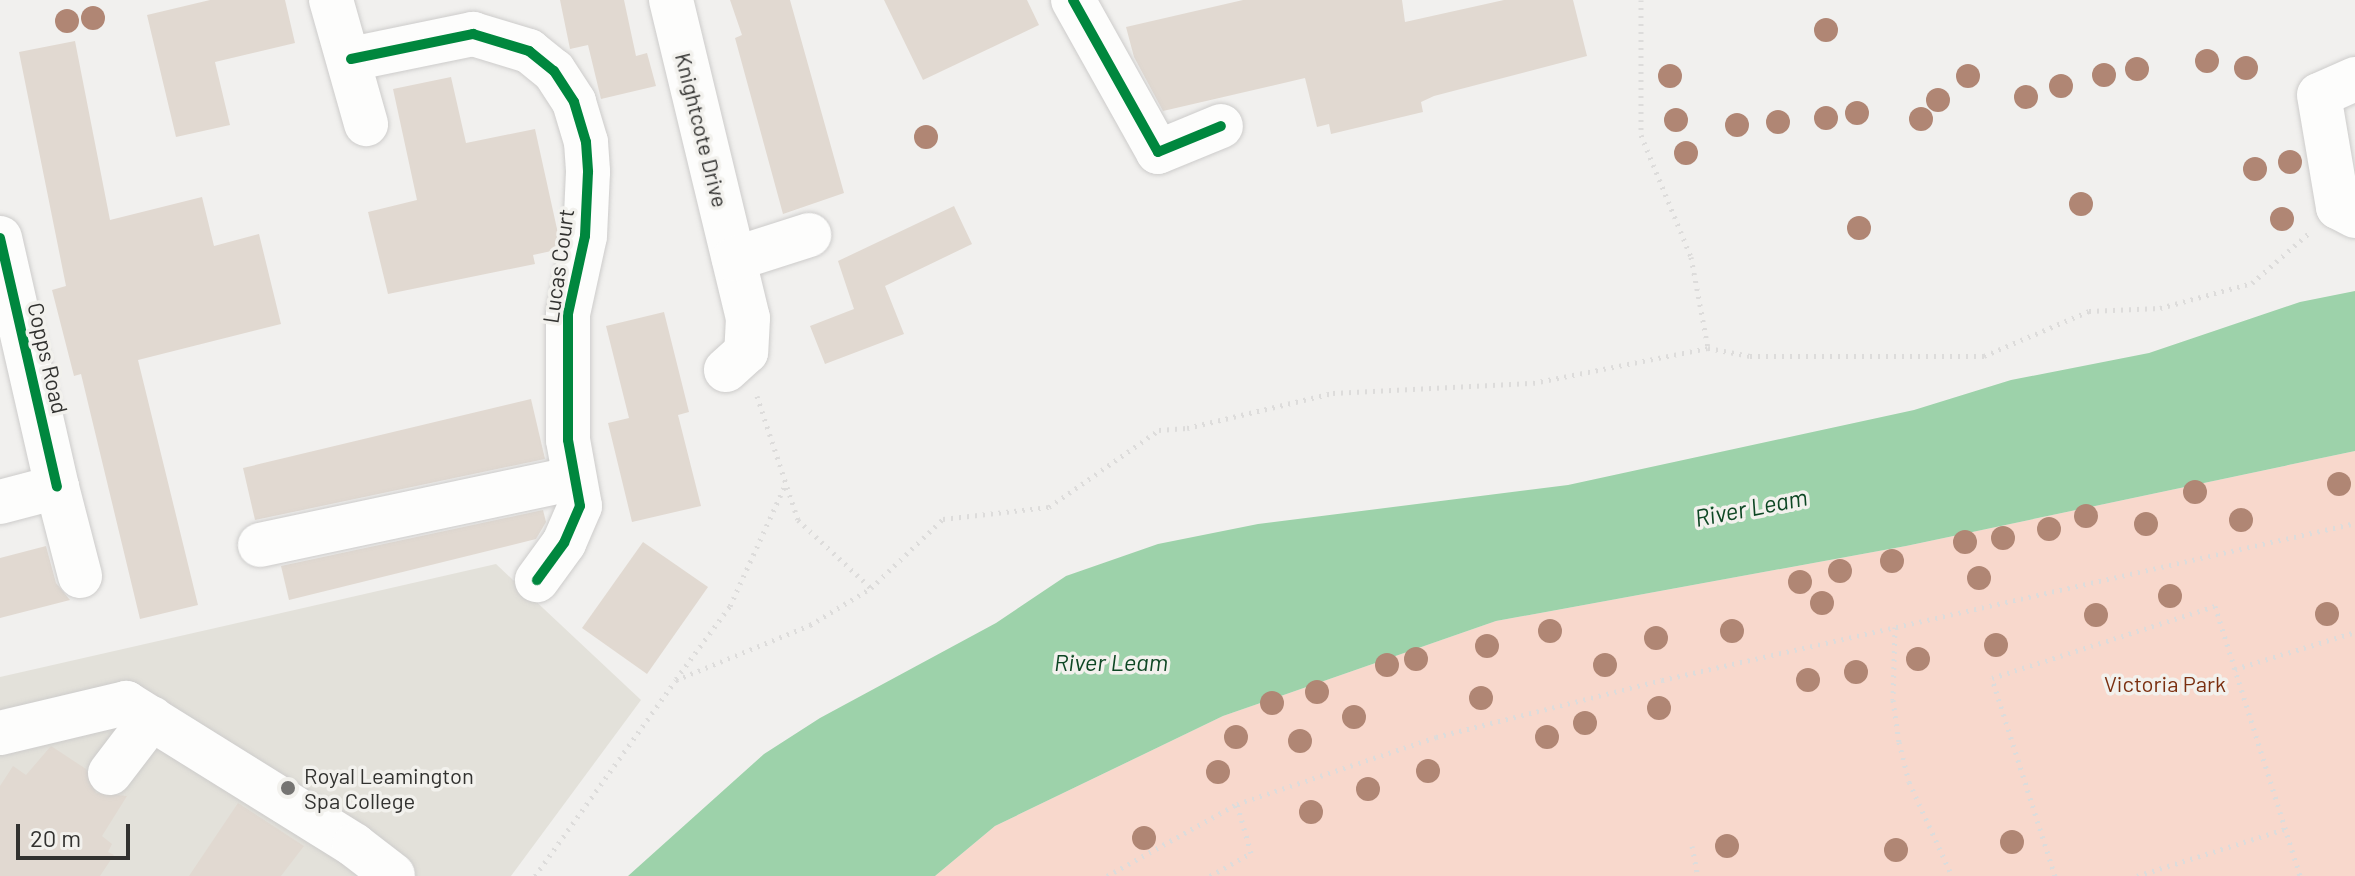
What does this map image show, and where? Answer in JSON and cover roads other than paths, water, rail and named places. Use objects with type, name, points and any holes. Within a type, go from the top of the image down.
[{"type":"street","name":"Knightcote Drive","points":[[671,0],[734,259],[749,336],[741,380]]},
{"type":"street","points":[[1073,0],[1158,152],[1221,126]]},
{"type":"street","points":[[337,2],[366,124]]},
{"type":"street","name":"Lucas Court","points":[[351,59],[473,34],[529,51],[566,86],[586,142],[585,236],[568,314],[568,440],[580,506],[574,526],[537,580]]},
{"type":"street","points":[[2347,212],[2319,95],[2355,79]]},
{"type":"street","points":[[734,259],[809,235]]},
{"type":"street","name":"Copps Road","points":[[0,238],[80,576]]},
{"type":"street","points":[[260,545],[574,478]]},
{"type":"street","points":[[0,502],[57,487]]},
{"type":"street","points":[[0,733],[126,703],[354,845],[393,875]]},
{"type":"street","points":[[110,773],[152,718]]},
{"type":"water","name":"River Leam","points":[[2355,291],[2355,451],[1906,546],[1496,621],[1223,716],[995,826],[935,876],[628,876],[764,754],[820,718],[996,623],[1066,576],[1158,544],[1258,524],[1568,485],[1914,410],[2011,380],[2149,353],[2300,302]]},
{"type":"place","name":"Royal Leamington Spa College","points":[[288,788]]},
{"type":"park label","name":"Victoria Park","points":[[2165,684]]}]
